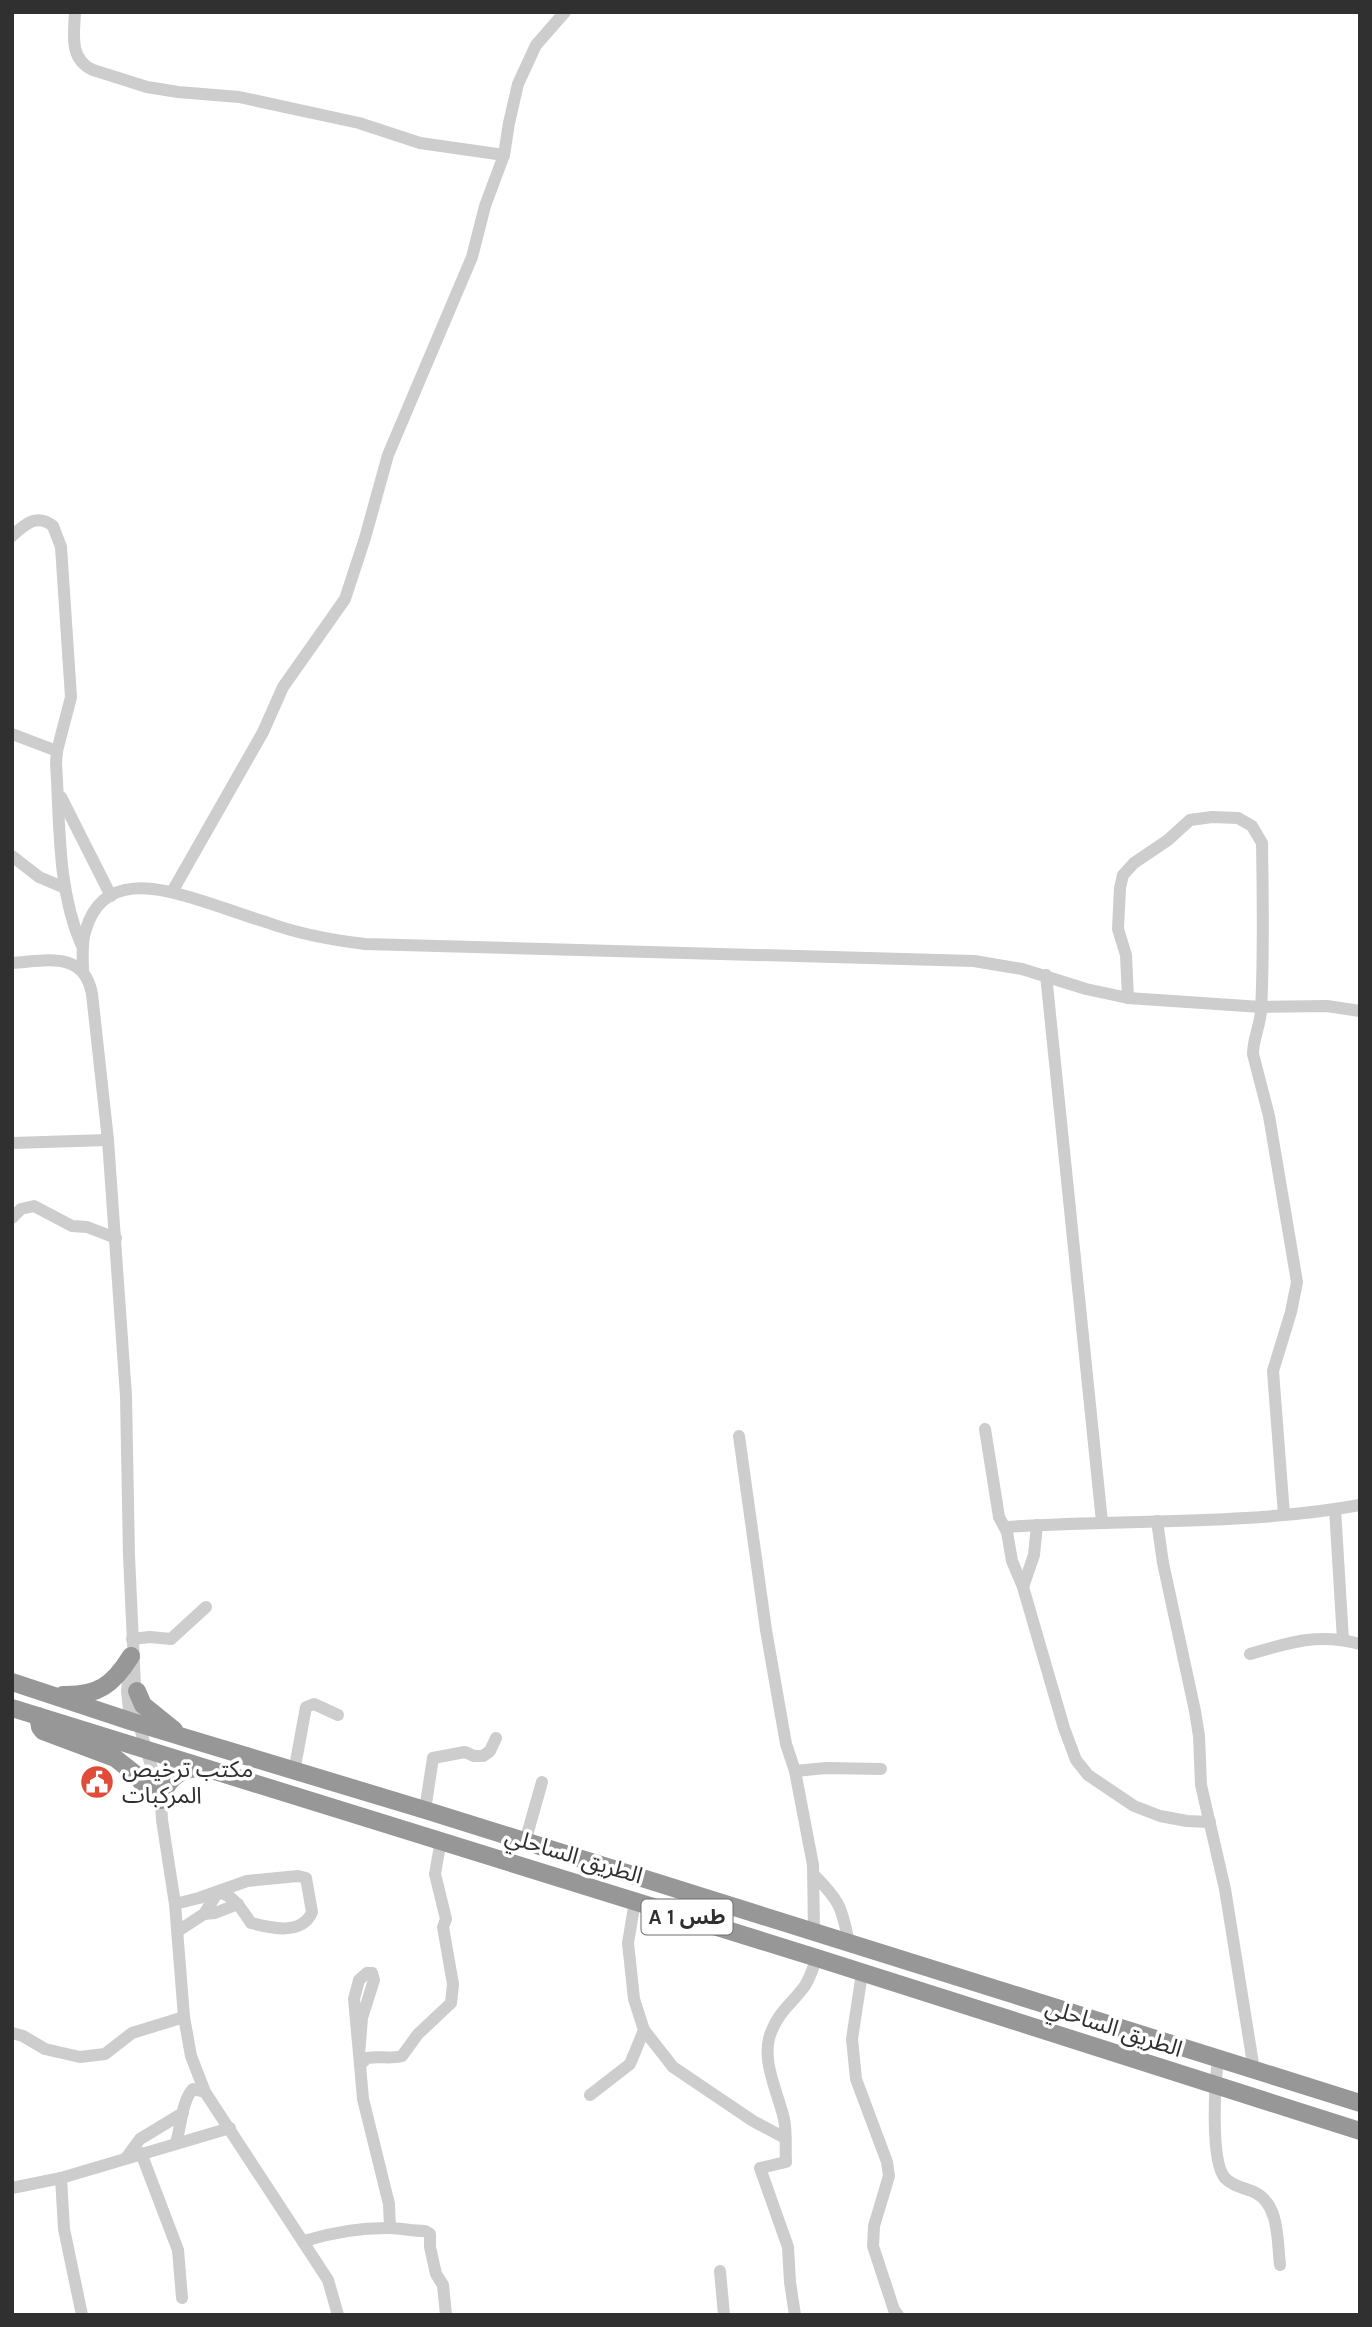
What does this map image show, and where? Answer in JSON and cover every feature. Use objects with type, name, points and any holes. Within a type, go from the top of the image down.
[{"type":"highway","points":[[44,1692],[76,1695],[97,1690],[114,1680],[132,1647]]},
{"type":"highway","name":"الطريق الساحلي","points":[[12,1682],[1360,2104]]},
{"type":"highway","points":[[137,1692],[149,1711],[183,1737]]},
{"type":"highway","name":"الطريق الساحلي","points":[[12,1708],[441,1840],[1360,2131]]},
{"type":"highway","points":[[38,1716],[43,1731],[115,1758],[156,1796],[163,1792],[173,1778],[187,1770],[204,1768]]},
{"type":"street","points":[[75,12],[76,53],[86,66],[93,70],[147,87],[239,97],[359,123],[420,143],[504,155]]},
{"type":"street","points":[[172,892],[263,732],[283,687],[345,599],[391,447],[466,274],[485,206],[504,155],[513,102],[522,75],[536,45],[565,12]]},
{"type":"street","points":[[12,536],[28,522],[41,519],[53,526],[61,547],[71,697],[57,751],[58,790],[65,888],[72,919],[83,948]]},
{"type":"street","points":[[12,734],[57,751]]},
{"type":"street","points":[[58,790],[111,896]]},
{"type":"street","points":[[1128,998],[1126,955],[1118,929],[1123,874],[1190,820],[1238,818],[1252,826],[1262,843],[1261,1007],[1253,1054],[1269,1116],[1297,1282],[1273,1371],[1284,1515]]},
{"type":"street","points":[[12,856],[39,877],[65,888]]},
{"type":"street","points":[[134,1722],[137,1692],[132,1647],[127,1396],[108,1140],[92,994],[83,972],[83,937],[90,918],[111,896],[145,887],[172,892],[314,937],[365,944],[974,961],[1045,975],[1086,989],[1128,998],[1261,1007],[1327,1006],[1360,1010]]},
{"type":"street","points":[[12,963],[62,960],[83,972]]},
{"type":"street","points":[[1045,975],[1102,1522]]},
{"type":"street","points":[[12,1143],[108,1140]]},
{"type":"street","points":[[12,1218],[21,1209],[34,1206],[72,1226],[87,1227],[116,1238]]},
{"type":"street","points":[[985,1429],[999,1517],[1006,1527],[1012,1561],[1023,1587],[1070,1749],[1081,1769],[1147,1812],[1188,1821],[1210,1822]]},
{"type":"street","points":[[739,1436],[768,1643],[814,1875],[814,1933]]},
{"type":"street","points":[[1006,1527],[1102,1522],[1217,1521],[1360,1505]]},
{"type":"street","points":[[1335,1509],[1343,1640]]},
{"type":"street","points":[[1157,1521],[1163,1563],[1195,1710],[1201,1785],[1236,1951],[1254,2070]]},
{"type":"street","points":[[1023,1587],[1034,1555],[1037,1525]]},
{"type":"street","points":[[132,1647],[150,1637],[171,1639],[206,1607]]},
{"type":"street","points":[[1250,1654],[1311,1638],[1360,1644]]},
{"type":"street","points":[[132,1647],[127,1692],[162,1820],[175,1904],[184,2017],[191,2056],[205,2092],[230,2128],[265,2188],[304,2241],[328,2280],[338,2315]]},
{"type":"street","points":[[294,1772],[306,1707],[314,1704],[338,1715]]},
{"type":"street","points":[[425,1810],[430,1762],[433,1758],[465,1752],[483,1756],[490,1751],[496,1738]]},
{"type":"street","points":[[795,1771],[826,1768],[881,1769]]},
{"type":"street","points":[[526,1842],[542,1782]]},
{"type":"street","points":[[359,2060],[402,2056],[418,2034],[451,2003],[453,1984],[443,1927],[446,1919],[435,1874],[441,1840]]},
{"type":"street","points":[[814,1875],[841,1909],[846,1919],[849,1943]]},
{"type":"street","points":[[175,1904],[247,1881],[298,1876],[306,1878],[312,1912],[304,1923],[291,1928],[272,1928],[251,1923],[238,1904],[227,1894],[218,1892]]},
{"type":"street","points":[[178,1931],[204,1914],[218,1892]]},
{"type":"street","points":[[635,1901],[628,1942],[634,1998],[644,2030],[673,2067],[752,2121],[785,2137]]},
{"type":"street","points":[[204,1914],[215,1913],[238,1904]]},
{"type":"street","points":[[794,2315],[788,2247],[760,2168],[786,2162],[784,2120],[774,2090],[768,2055],[769,2039],[787,2004],[806,1986],[817,1958]]},
{"type":"street","points":[[359,2060],[362,2018],[374,1980],[372,1973],[367,1973],[359,1980],[354,1999],[359,2060],[363,2099],[389,2204],[390,2228]]},
{"type":"street","points":[[862,1973],[852,2039],[856,2080],[879,2139],[889,2176],[874,2226],[873,2246],[898,2315]]},
{"type":"street","points":[[12,2034],[23,2036],[45,2049],[80,2057],[105,2054],[132,2033],[184,2017]]},
{"type":"street","points":[[590,2095],[630,2064],[644,2030]]},
{"type":"street","points":[[1218,2060],[1215,2130],[1221,2171],[1227,2180],[1258,2194],[1268,2202],[1275,2224],[1280,2265]]},
{"type":"street","points":[[176,2143],[188,2094],[193,2089],[205,2092]]},
{"type":"street","points":[[126,2158],[140,2140],[183,2113]]},
{"type":"street","points":[[12,2188],[61,2178],[230,2128]]},
{"type":"street","points":[[141,2153],[178,2250],[182,2298]]},
{"type":"street","points":[[61,2178],[64,2229],[82,2315]]},
{"type":"street","points":[[304,2241],[320,2236],[390,2228],[425,2231],[430,2234],[436,2274],[443,2285],[446,2315]]},
{"type":"street","points":[[720,2271],[724,2315]]},
{"type":"place","name":"مكتب ترخيص المركبات","points":[[97,1782]]}]
